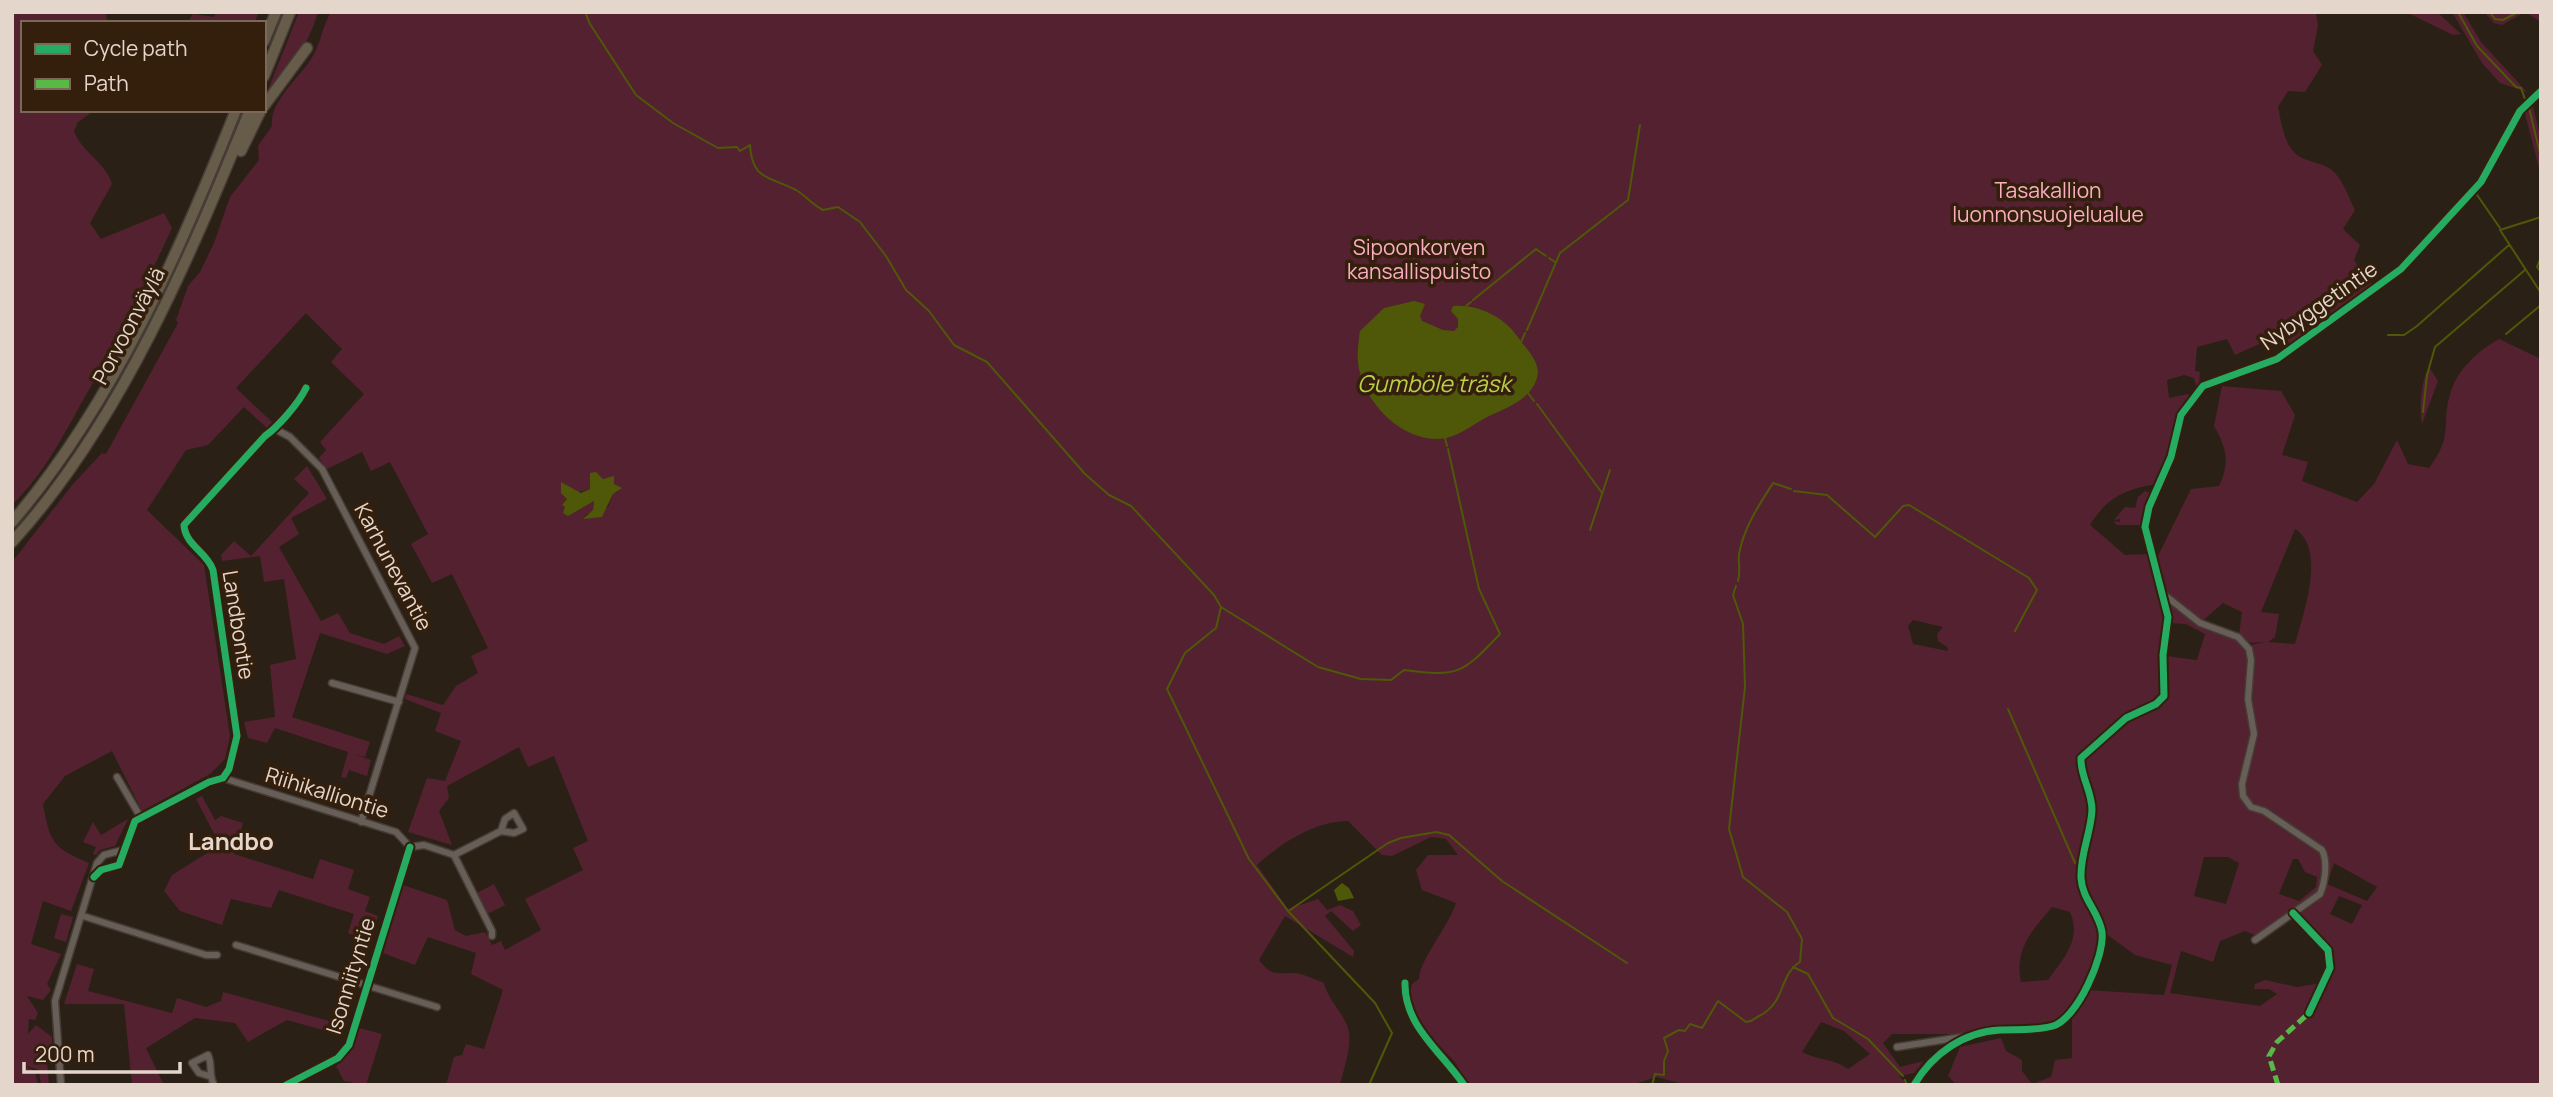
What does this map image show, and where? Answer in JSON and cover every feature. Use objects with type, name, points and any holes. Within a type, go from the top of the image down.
[{"type":"highway","points":[[266,36],[276,12]]},
{"type":"highway","points":[[266,70],[290,12]]},
{"type":"highway","points":[[266,103],[307,48]]},
{"type":"highway","name":"Porvoonväylä","points":[[12,522],[79,430],[124,352],[180,242],[235,112]]},
{"type":"highway","name":"Porvoonväylä","points":[[12,542],[70,467],[114,397],[167,299],[249,112]]},
{"type":"highway","points":[[213,199],[260,112]]},
{"type":"street","name":"Nybyggetintie","points":[[1962,1037],[1981,1031],[2047,1028],[2063,1022],[2075,1008],[2098,961],[2102,931],[2084,895],[2080,876],[2092,811],[2081,758],[2126,718],[2156,704],[2164,696],[2163,655],[2168,617],[2145,534],[2147,516],[2171,457],[2178,424],[2198,390],[2210,382],[2277,359],[2401,269],[2481,182],[2520,111],[2541,92]]},
{"type":"street","name":"Landbontie","points":[[223,778],[229,769],[237,736],[214,570],[207,556],[187,537],[184,525],[265,436],[276,430],[284,415],[306,388]]},
{"type":"street","name":"Karhunevantie","points":[[276,430],[290,437],[322,469],[414,645],[414,655],[360,822]]},
{"type":"street","points":[[2162,593],[2200,623],[2238,637],[2249,649],[2251,660],[2248,699],[2254,734],[2242,783],[2244,796],[2252,807],[2264,811],[2319,848],[2325,855],[2322,890],[2255,940]]},
{"type":"street","points":[[332,683],[399,702]]},
{"type":"street","points":[[117,777],[141,818]]},
{"type":"street","points":[[119,865],[131,827],[141,818],[209,782],[223,778]]},
{"type":"street","name":"Riihikalliontie","points":[[223,778],[396,832],[410,846],[424,845],[454,855]]},
{"type":"street","points":[[492,936],[492,931],[454,855],[501,831]]},
{"type":"street","name":"Isonniityntie","points":[[286,1085],[338,1058],[346,1050],[410,846]]},
{"type":"street","points":[[101,857],[123,850]]},
{"type":"street","points":[[114,853],[119,865]]},
{"type":"street","points":[[101,857],[104,869]]},
{"type":"street","points":[[61,1085],[55,1001],[101,857]]},
{"type":"street","points":[[94,877],[104,869],[119,865]]},
{"type":"street","points":[[2293,913],[2328,950],[2330,968],[2309,1013]]},
{"type":"street","points":[[83,916],[206,955],[216,955]]},
{"type":"street","points":[[236,945],[437,1007]]},
{"type":"street","points":[[1405,983],[1404,994],[1415,1022],[1464,1085]]},
{"type":"street","points":[[1897,1047],[1962,1037]]},
{"type":"street","points":[[1914,1085],[1941,1055],[1962,1037]]},
{"type":"street","points":[[209,1076],[214,1085]]},
{"type":"street","points":[[301,1077],[305,1085]]},
{"type":"green space","points":[[12,12],[106,12],[107,21],[21,21],[21,112],[92,112],[78,122],[74,131],[82,145],[104,169],[112,184],[90,223],[101,239],[164,213],[172,228],[131,312],[62,439],[34,480],[12,505]]},
{"type":"green space","points":[[216,12],[259,12],[255,21],[188,21],[193,14],[214,17]]},
{"type":"green space","points":[[299,12],[318,12],[298,55],[267,92]]},
{"type":"green space","points":[[331,12],[2316,12],[2318,26],[2313,51],[2322,65],[2305,92],[2288,91],[2278,107],[2285,136],[2292,150],[2304,159],[2329,168],[2338,176],[2344,187],[2355,210],[2343,229],[2360,245],[2354,260],[2374,288],[2291,345],[2266,341],[2235,355],[2227,339],[2197,347],[2195,371],[2200,372],[2199,384],[2196,385],[2194,378],[2184,375],[2167,380],[2169,398],[2188,394],[2191,397],[2179,418],[2156,484],[2118,496],[2104,507],[2090,525],[2125,555],[2148,554],[2165,617],[2161,694],[2149,704],[2124,716],[2105,735],[2086,746],[2078,757],[2079,773],[2089,811],[2081,839],[2078,888],[2097,924],[2099,948],[2072,1007],[2054,1023],[1981,1028],[1960,1034],[1892,1034],[1883,1043],[1900,1067],[1924,1061],[1914,1073],[1899,1076],[1909,1085],[1687,1085],[1656,1077],[1631,1085],[1468,1085],[1453,1060],[1422,1027],[1412,1007],[1410,996],[1412,984],[1419,979],[1424,962],[1456,903],[1422,890],[1416,870],[1428,855],[1458,855],[1446,839],[1431,837],[1392,856],[1382,855],[1348,821],[1311,829],[1277,849],[1257,865],[1288,909],[1318,899],[1327,910],[1340,905],[1353,911],[1361,925],[1353,931],[1331,911],[1325,916],[1354,951],[1353,957],[1285,916],[1259,960],[1272,972],[1299,974],[1324,983],[1348,1030],[1348,1054],[1340,1085],[446,1085],[454,1057],[462,1055],[466,1044],[484,1049],[503,990],[471,974],[476,953],[428,937],[415,965],[383,953],[403,885],[447,900],[455,930],[466,936],[485,932],[492,945],[501,941],[505,950],[541,930],[525,899],[583,870],[573,848],[588,841],[554,756],[528,767],[519,747],[447,786],[449,798],[439,811],[452,845],[408,832],[427,778],[445,781],[461,741],[435,731],[441,713],[405,699],[406,694],[443,705],[456,686],[478,673],[471,656],[488,648],[452,574],[432,583],[411,544],[428,534],[390,462],[371,471],[362,452],[327,469],[319,458],[326,450],[320,442],[364,394],[331,362],[342,349],[306,313],[236,388],[272,422],[267,428],[244,407],[208,445],[186,450],[147,510],[204,565],[230,736],[225,759],[210,774],[142,811],[112,751],[65,776],[43,804],[48,828],[55,842],[68,853],[89,863],[71,911],[43,901],[31,944],[61,954],[47,984],[51,990],[43,1000],[27,996],[38,1013],[35,1020],[29,1019],[28,1034],[36,1025],[52,1037],[52,1044],[46,1050],[49,1085],[41,1085],[39,1070],[20,1064],[35,1071],[38,1085],[12,1085],[12,562],[73,484],[102,453],[106,454],[178,323],[176,320],[188,286],[200,272],[214,243],[230,197],[259,160],[258,146],[272,126],[276,106],[314,54]],"holes":[[[608,478],[618,491],[613,494],[608,507],[583,517],[593,511],[594,501],[577,509],[564,502],[567,499],[565,483],[571,490],[579,492],[590,489],[592,481]],[[1913,620],[1943,627],[1937,634],[1938,641],[1947,647],[1948,651],[1913,644],[1908,626]],[[2052,907],[2070,912],[2073,940],[2065,956],[2048,980],[2021,982],[2022,950]],[[1821,1022],[1844,1031],[1870,1054],[1848,1069],[1802,1052]]]},
{"type":"green space","points":[[2406,12],[2437,12],[2461,34],[2453,35]]},
{"type":"green space","points":[[2452,12],[2463,12],[2481,42],[2527,92],[2500,83],[2482,63]]},
{"type":"green space","points":[[2484,12],[2525,12],[2502,25],[2494,23]]},
{"type":"green space","points":[[2525,12],[2541,12],[2541,22]]},
{"type":"green space","points":[[2532,103],[2541,139],[2541,176],[2525,114],[2526,107]]},
{"type":"green space","points":[[2499,339],[2541,359],[2541,1085],[1957,1085],[1948,1076],[1960,1047],[2001,1038],[2006,1051],[2022,1060],[2022,1071],[2032,1084],[2051,1077],[2055,1060],[2072,1058],[2072,1019],[2088,990],[2164,995],[2172,965],[2135,955],[2105,933],[2085,887],[2085,862],[2093,822],[2085,759],[2128,721],[2167,697],[2169,684],[2166,656],[2197,660],[2205,634],[2186,624],[2170,623],[2165,595],[2154,564],[2191,489],[2219,486],[2225,470],[2226,456],[2214,426],[2222,386],[2281,391],[2295,415],[2282,455],[2308,462],[2302,481],[2357,502],[2374,484],[2397,440],[2408,464],[2429,468],[2442,446],[2448,402],[2454,383],[2470,361]],"holes":[[[2295,529],[2305,538],[2310,551],[2311,566],[2307,600],[2295,644],[2268,642],[2275,637],[2279,614],[2261,612]],[[2223,603],[2242,612],[2239,636],[2251,643],[2265,642],[2251,645],[2200,623]],[[2204,857],[2228,857],[2239,863],[2226,904],[2194,896]],[[2293,859],[2298,859],[2305,872],[2317,877],[2316,887],[2299,901],[2279,894]],[[2334,863],[2377,887],[2367,901],[2327,884]],[[2339,896],[2362,905],[2352,924],[2330,914]],[[2295,909],[2324,941],[2328,950],[2331,959],[2327,982],[2297,987],[2265,980],[2255,984],[2254,989],[2269,989],[2277,994],[2260,1006],[2170,993],[2181,951],[2213,962],[2220,941],[2245,931],[2257,936]]]},
{"type":"green space","points":[[2429,367],[2438,381],[2422,424],[2421,395]]},
{"type":"green space","points":[[307,466],[327,499],[291,518],[299,534],[279,547],[321,621],[338,613],[350,633],[384,644],[399,636],[405,646],[387,654],[320,633],[292,717],[370,742],[365,757],[353,754],[371,760],[367,776],[349,770],[346,778],[341,777],[348,752],[275,728],[267,743],[248,738],[244,722],[275,717],[270,665],[296,659],[284,579],[264,582],[260,556],[222,561],[221,555],[234,541],[251,556],[309,493],[294,479]]},
{"type":"green space","points":[[2145,491],[2152,494],[2142,525],[2116,525],[2114,521],[2120,522],[2120,519],[2114,520],[2125,507],[2135,508],[2138,497]]},
{"type":"green space","points":[[202,796],[215,820],[221,816],[243,823],[234,854],[313,879],[320,859],[354,870],[348,889],[370,897],[365,911],[378,916],[370,940],[348,933],[354,914],[279,890],[271,908],[231,899],[222,925],[180,911],[164,891],[172,875],[220,845],[196,799]]},
{"type":"green space","points":[[128,819],[115,846],[100,850],[96,855],[93,854],[96,847],[83,842],[93,822],[101,835]]},
{"type":"green space","points":[[494,884],[505,905],[487,914],[477,893]]},
{"type":"green space","points":[[61,914],[73,917],[66,942],[54,938]]},
{"type":"green space","points":[[77,964],[94,969],[88,991],[172,1013],[177,998],[206,1007],[221,1001],[223,992],[344,1025],[341,1035],[287,1020],[248,1042],[235,1023],[195,1018],[146,1048],[164,1085],[132,1085],[124,1004],[64,1004]]},
{"type":"green space","points":[[359,1028],[382,1034],[366,1085],[344,1081],[336,1066],[351,1051]]},
{"type":"water","name":"Gumböle träsk","points":[[1414,301],[1425,304],[1420,316],[1422,321],[1443,330],[1454,331],[1458,327],[1458,319],[1451,311],[1453,306],[1480,309],[1497,317],[1511,329],[1535,361],[1538,372],[1530,392],[1511,406],[1446,438],[1418,436],[1392,422],[1372,399],[1360,373],[1360,331],[1384,308]]},
{"type":"water","points":[[596,472],[603,479],[614,476],[614,484],[622,488],[613,494],[602,517],[583,519],[593,510],[594,501],[568,516],[563,513],[565,507],[562,505],[567,499],[561,493],[561,482],[581,493],[590,489],[590,473]]},
{"type":"water","points":[[1342,883],[1349,888],[1354,898],[1338,901],[1334,890]]},
{"type":"waterway","points":[[585,12],[636,95],[673,123],[718,148],[737,147],[740,151],[750,145],[754,165],[764,176],[796,190],[823,210],[838,207],[860,222],[886,256],[906,290],[929,311],[954,345],[987,362],[1085,474],[1109,495],[1131,506],[1214,595],[1221,607],[1216,628],[1185,653],[1167,689],[1249,859],[1288,911],[1375,1003],[1392,1033],[1369,1085]]},
{"type":"waterway","points":[[2458,12],[2477,46],[2516,87],[2521,88],[2525,99]]},
{"type":"waterway","points":[[2490,12],[2495,19],[2503,20],[2518,12]]},
{"type":"waterway","points":[[2536,12],[2541,13]]},
{"type":"waterway","points":[[2529,108],[2541,157]]},
{"type":"waterway","points":[[1527,330],[1560,253],[1628,200],[1640,125]]},
{"type":"waterway","points":[[2475,192],[2500,228]]},
{"type":"waterway","points":[[2541,217],[2500,230],[2541,293]]},
{"type":"waterway","points":[[2388,335],[2404,335],[2417,326],[2509,245]]},
{"type":"waterway","points":[[1473,300],[1536,249],[1546,256]]},
{"type":"waterway","points":[[2541,257],[2537,267],[2541,272]]},
{"type":"waterway","points":[[1549,258],[1555,262]]},
{"type":"waterway","points":[[2423,412],[2427,375],[2435,347],[2525,270]]},
{"type":"waterway","points":[[1466,306],[1471,302]]},
{"type":"waterway","points":[[2506,334],[2541,305]]},
{"type":"waterway","points":[[1521,342],[1525,333]]},
{"type":"waterway","points":[[1528,393],[1534,401]]},
{"type":"waterway","points":[[1537,404],[1602,493]]},
{"type":"waterway","points":[[1445,438],[1447,446]]},
{"type":"waterway","points":[[1221,607],[1318,667],[1361,679],[1391,680],[1404,670],[1437,673],[1458,670],[1467,665],[1500,634],[1479,589],[1448,449]]},
{"type":"waterway","points":[[1590,530],[1610,470]]},
{"type":"waterway","points":[[1738,581],[1741,544],[1757,508],[1773,483],[1791,489]]},
{"type":"waterway","points":[[1794,491],[1827,495],[1875,537],[1903,506],[1909,505],[2029,578],[2037,590],[2015,631]]},
{"type":"waterway","points":[[1652,1085],[1655,1074],[1664,1075],[1664,1061],[1668,1051],[1664,1038],[1679,1030],[1685,1031],[1690,1024],[1702,1028],[1718,1001],[1746,1022],[1752,1021],[1775,1003],[1793,967],[1800,962],[1802,939],[1787,912],[1743,877],[1729,829],[1745,687],[1743,624],[1733,595],[1736,586]]},
{"type":"waterway","points":[[2008,709],[2075,863]]},
{"type":"waterway","points":[[1290,910],[1388,843],[1436,832],[1449,835],[1502,881],[1627,963]]},
{"type":"waterway","points":[[1793,967],[1808,974],[1833,1018],[1868,1039],[1903,1076]]},
{"type":"waterway","points":[[1905,1080],[1907,1085]]},
{"type":"marked path","points":[[2278,1085],[2269,1056],[2277,1042],[2309,1013]]},
{"type":"cycle path","points":[[1914,1085],[1930,1063],[1962,1040],[2000,1030],[2047,1028],[2062,1021],[2080,1000],[2094,970],[2102,943],[2102,932],[2084,892],[2081,878],[2092,810],[2081,758],[2126,718],[2156,704],[2164,696],[2163,655],[2168,617],[2145,527],[2149,507],[2171,457],[2181,415],[2203,386],[2277,359],[2401,269],[2481,182],[2520,111],[2541,91]]},
{"type":"cycle path","points":[[94,877],[101,870],[119,865],[135,821],[209,782],[223,778],[229,769],[237,736],[213,570],[188,538],[184,525],[287,415],[306,388]]},
{"type":"cycle path","points":[[286,1085],[338,1058],[349,1045],[410,847]]},
{"type":"cycle path","points":[[2293,913],[2328,950],[2330,968],[2309,1013]]},
{"type":"cycle path","points":[[1405,983],[1406,998],[1417,1025],[1464,1085]]},
{"type":"district","name":"Landbo","points":[[231,842]]},
{"type":"park label","name":"Tasakallion luonnonsuojelualue","points":[[2048,203]]},
{"type":"park label","name":"Sipoonkorven kansallispuisto","points":[[1419,260]]}]
